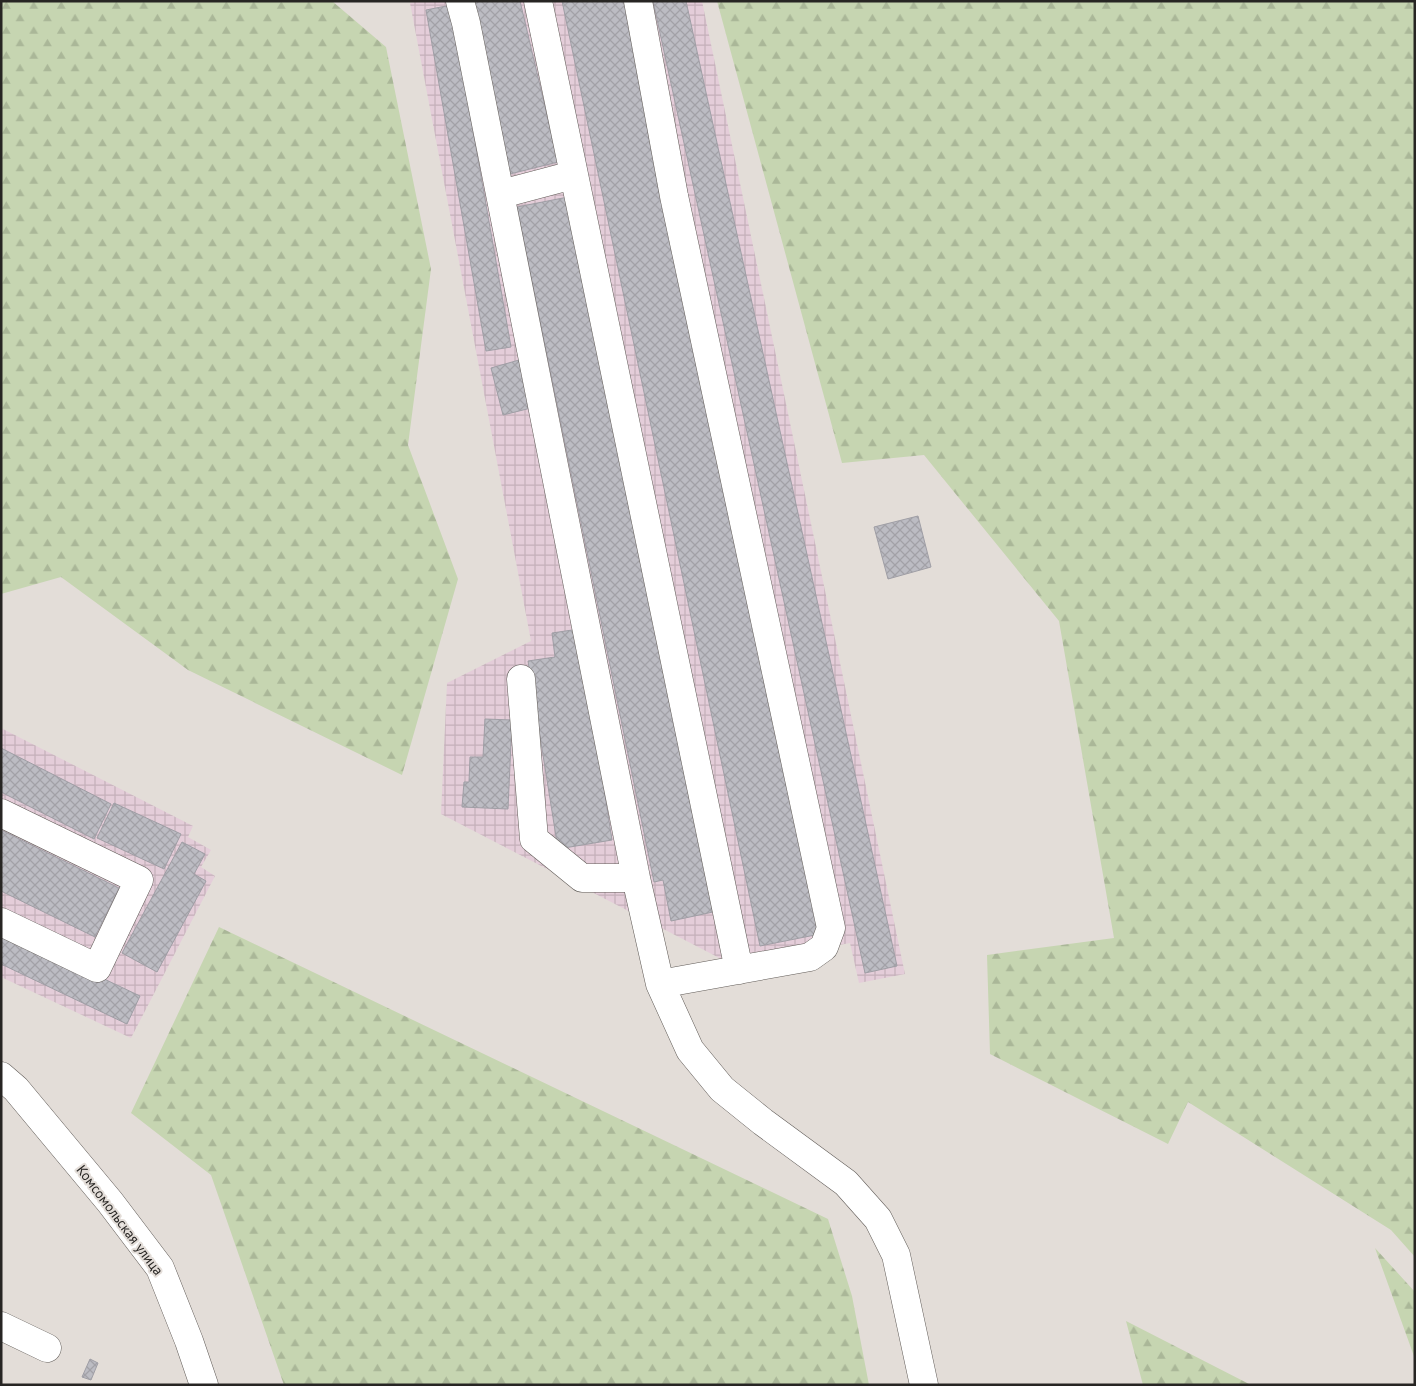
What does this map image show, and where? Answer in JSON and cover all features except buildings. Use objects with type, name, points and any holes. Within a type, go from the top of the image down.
[{"type":"street","points":[[460,1],[636,878],[660,984],[690,1050],[722,1089],[763,1122],[846,1183],[878,1219],[896,1255],[924,1385]]},
{"type":"street","points":[[538,1],[739,970]]},
{"type":"street","points":[[638,1],[674,196],[831,928],[824,947],[810,957],[660,984]]},
{"type":"street","points":[[500,194],[573,175]]},
{"type":"street","points":[[521,679],[534,838],[582,878],[636,878]]},
{"type":"street","points":[[1,813],[139,880],[98,968],[1,922]]},
{"type":"street","name":"Комсомольская улица","points":[[1,1076],[16,1089],[104,1194],[160,1268],[190,1341],[204,1385]]},
{"type":"street","points":[[1,1326],[47,1348]]},
{"type":"shaded area","points":[[417,1],[702,1],[905,974],[859,983],[850,943],[733,965],[441,814],[447,683],[531,641],[410,3]]},
{"type":"shaded area","points":[[1,728],[193,826],[188,837],[211,850],[201,867],[215,876],[131,1038],[1,977]]},
{"type":"green space","points":[[1,1],[332,1],[386,47],[431,269],[408,445],[458,579],[402,775],[188,670],[61,577],[1,594]]},
{"type":"green space","points":[[717,1],[1415,1],[1415,1257],[1391,1230],[1188,1102],[1168,1144],[990,1054],[987,955],[1114,938],[1059,621],[924,455],[842,463]]},
{"type":"green space","points":[[219,927],[828,1219],[852,1296],[869,1385],[284,1385],[211,1175],[131,1113]]},
{"type":"green space","points":[[1375,1248],[1415,1292],[1415,1359]]},
{"type":"green space","points":[[1126,1321],[1251,1385],[1143,1385]]}]
